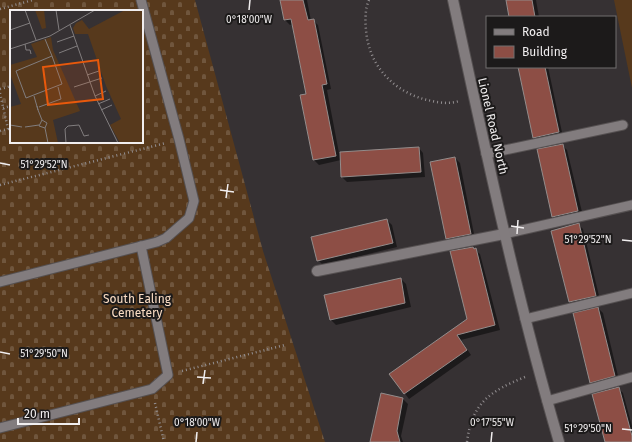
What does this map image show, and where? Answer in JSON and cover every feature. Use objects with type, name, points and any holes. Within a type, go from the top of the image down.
[{"type":"street","name":"Lionel Road North","points":[[453,0],[504,234],[539,372],[559,442]]},
{"type":"street","points":[[317,271],[504,234]]},
{"type":"lane","points":[[0,282],[141,246],[166,238],[189,218],[194,201],[179,139],[141,0]]},
{"type":"lane","points":[[486,154],[624,125]]},
{"type":"lane","points":[[504,234],[632,205]]},
{"type":"lane","points":[[0,428],[152,389],[168,375],[141,246]]},
{"type":"lane","points":[[525,319],[632,293]]},
{"type":"lane","points":[[547,401],[632,377]]},
{"type":"path","points":[[0,9],[33,0]]},
{"type":"path","points":[[369,0],[366,6],[365,24],[371,56],[380,70],[392,82],[406,93],[441,103],[452,103],[473,96]]},
{"type":"path","points":[[0,89],[10,86]]},
{"type":"path","points":[[0,93],[8,128],[0,131]]},
{"type":"path","points":[[3,108],[10,106]]},
{"type":"path","points":[[0,185],[179,139]]},
{"type":"path","points":[[168,375],[285,345]]},
{"type":"path","points":[[467,442],[473,418],[480,405],[492,392],[539,372]]},
{"type":"path","points":[[152,389],[164,442]]},
{"type":"green space","name":"South Ealing Cemetery","points":[[0,0],[195,0],[263,251],[325,442],[0,442]]},
{"type":"green space","points":[[614,0],[632,0],[632,88]]},
{"type":"building","points":[[280,0],[303,0],[308,20],[314,19],[327,84],[322,85],[336,156],[313,160],[300,95],[306,94],[291,19],[284,20]]},
{"type":"building","points":[[506,0],[532,0],[535,16],[509,16]]},
{"type":"building","points":[[518,68],[545,68],[559,132],[533,138]]},
{"type":"building","points":[[563,144],[578,211],[552,217],[537,149]]},
{"type":"building","points":[[419,147],[421,172],[341,177],[340,152]]},
{"type":"building","points":[[455,157],[471,234],[446,239],[430,162]]},
{"type":"building","points":[[387,219],[393,243],[317,261],[311,237]]},
{"type":"building","points":[[579,223],[596,296],[569,302],[551,231]]},
{"type":"building","points":[[473,247],[474,249],[476,248],[495,325],[457,335],[467,350],[404,394],[389,374],[467,319],[450,251]]},
{"type":"building","points":[[401,278],[405,303],[330,320],[324,295]]},
{"type":"building","points":[[598,307],[615,376],[590,383],[573,313]]},
{"type":"building","points":[[619,387],[632,436],[632,442],[605,442],[592,394]]},
{"type":"building","points":[[381,393],[403,398],[397,431],[400,442],[370,442]]}]
